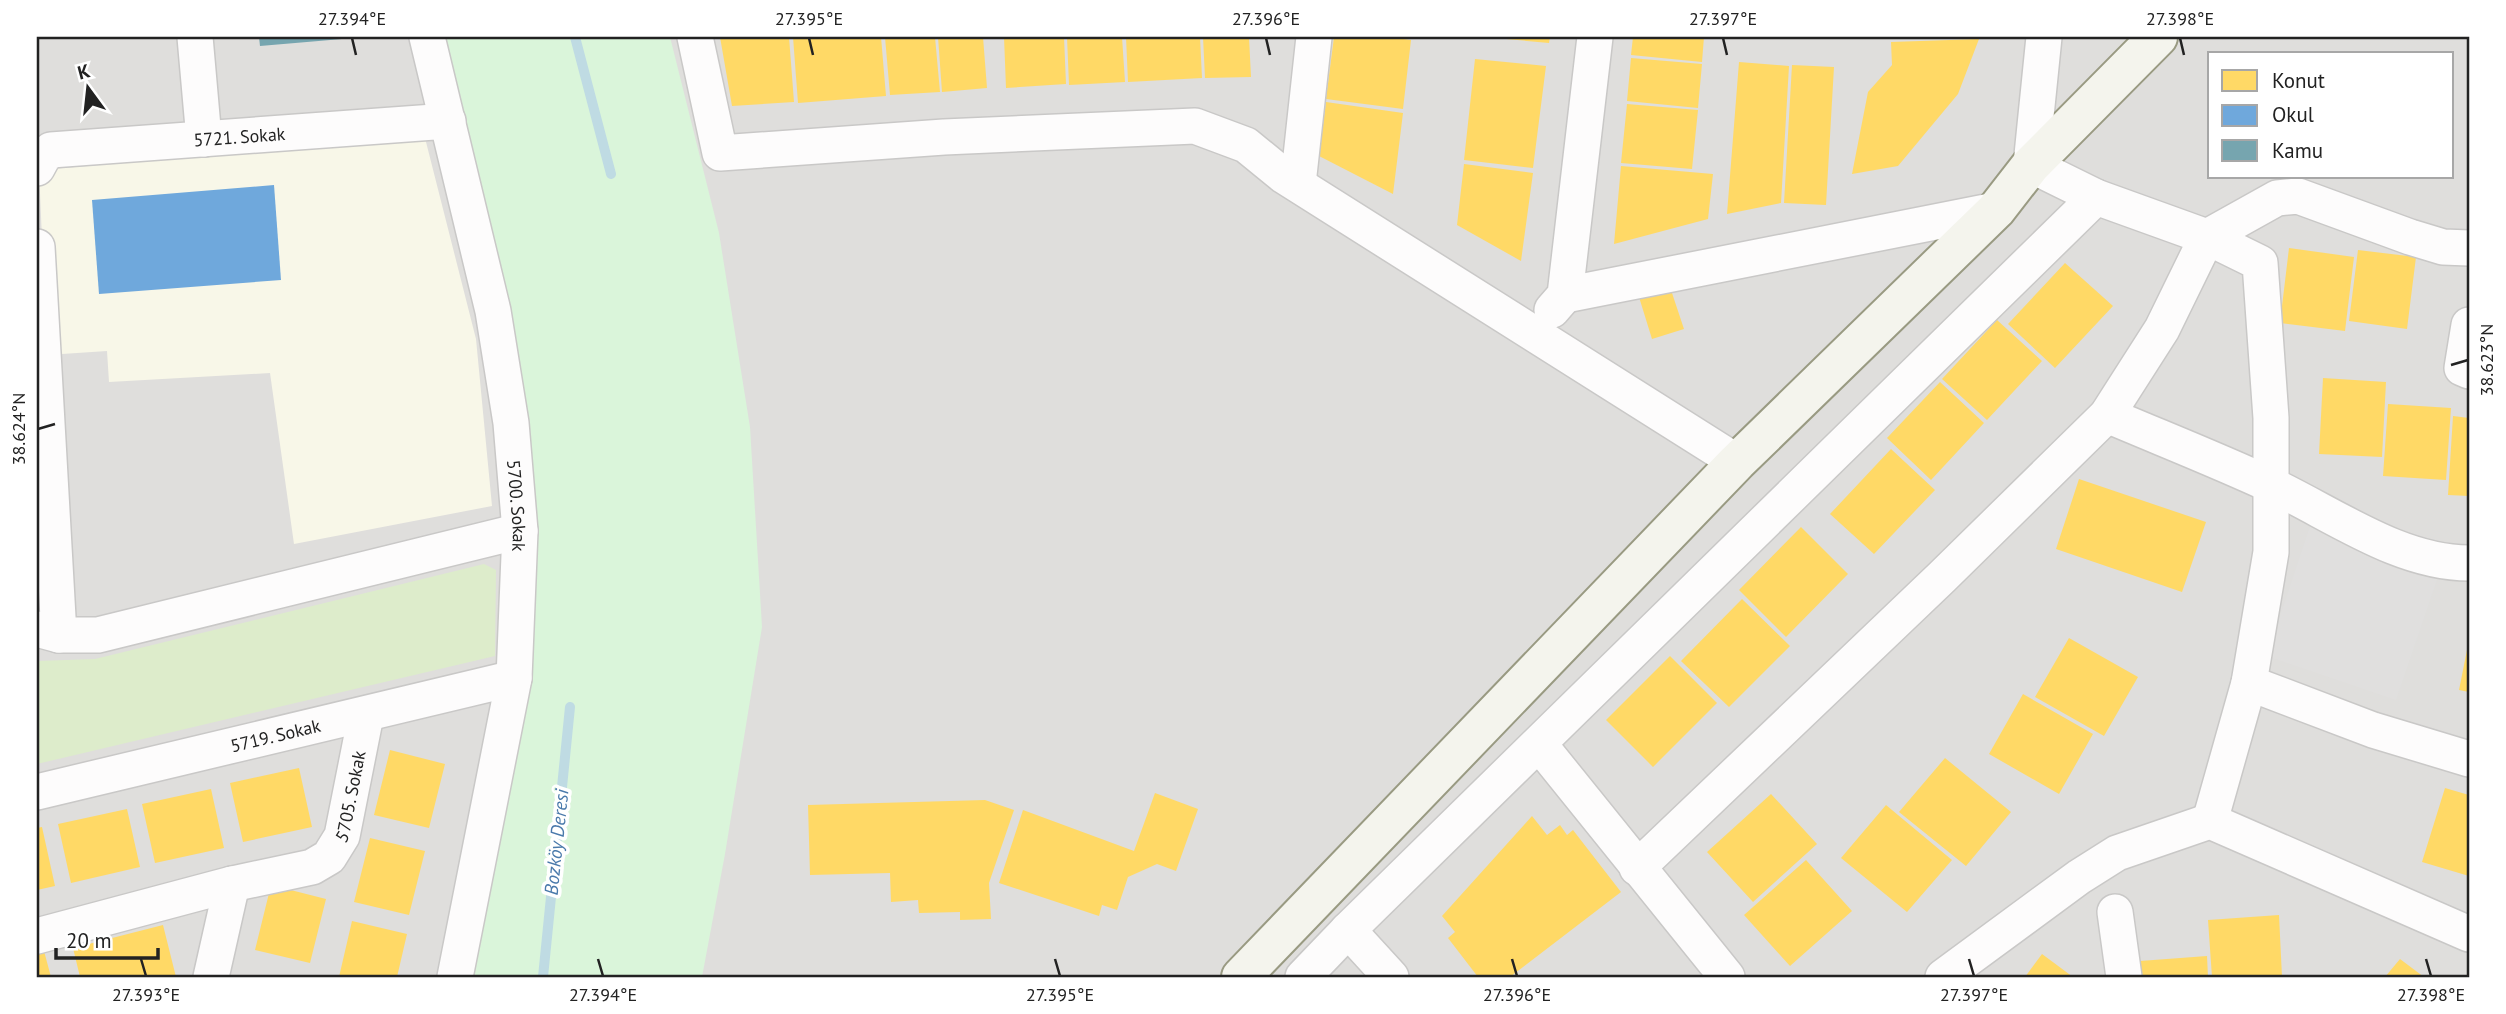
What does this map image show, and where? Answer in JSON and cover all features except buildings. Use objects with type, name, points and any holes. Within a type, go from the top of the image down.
[{"type":"street","points":[[195,37],[204,139]]},
{"type":"street","name":"5700. Sokak","points":[[427,37],[493,311],[510,423],[520,531],[514,678],[454,977]]},
{"type":"street","points":[[695,37],[720,153],[944,137],[1195,126],[1246,145],[1284,176],[1737,462]]},
{"type":"street","points":[[1298,184],[1314,37]]},
{"type":"street","points":[[1535,332],[1565,295],[1595,37]]},
{"type":"street","points":[[2031,165],[2043,37]]},
{"type":"street","points":[[1241,977],[1737,462],[1996,210],[2031,165],[2158,37]]},
{"type":"street","name":"5721. Sokak","points":[[37,167],[51,150],[448,121]]},
{"type":"street","points":[[2031,165],[2096,197],[2207,237],[2260,263],[2270,418],[2271,552],[2249,683],[2210,821]]},
{"type":"street","points":[[1637,868],[1952,568],[2107,415],[2162,329],[2207,237],[2277,198],[2298,196],[2443,247],[2469,248]]},
{"type":"street","points":[[1303,977],[2096,197]]},
{"type":"street","points":[[1565,295],[1996,210]]},
{"type":"street","points":[[37,247],[48,632],[97,635],[520,531]]},
{"type":"street","points":[[2469,325],[2462,368],[2469,371]]},
{"type":"street","points":[[2107,415],[2271,485],[2410,554],[2469,563]]},
{"type":"street","name":"5719. Sokak","points":[[37,792],[514,678]]},
{"type":"street","points":[[2249,683],[2373,730],[2469,759]]},
{"type":"street","name":"5705. Sokak","points":[[37,936],[232,884],[312,867],[329,857],[342,836],[366,715]]},
{"type":"street","points":[[1539,744],[1727,977]]},
{"type":"street","points":[[1944,977],[2079,877],[2117,853],[2210,821],[2469,934]]},
{"type":"street","points":[[211,977],[232,884]]},
{"type":"street","points":[[2115,912],[2124,977]]},
{"type":"street","points":[[1348,930],[1391,977]]},
{"type":"shaded area","points":[[37,37],[2469,37],[2469,977],[37,977]]},
{"type":"shaded area","points":[[425,138],[476,339],[492,506],[294,544],[270,373],[109,382],[107,351],[47,355],[39,170]]},
{"type":"shaded area","points":[[2312,520],[2444,559],[2396,700],[2267,656]]},
{"type":"green space","points":[[436,37],[670,37],[719,233],[750,427],[762,627],[702,977],[462,977],[526,607],[527,409]]},
{"type":"green space","points":[[484,564],[496,570],[495,656],[37,764],[37,661],[95,659]]},
{"type":"waterway","name":"Bozköy Deresi","points":[[575,37],[611,174]]},
{"type":"waterway","name":"Bozköy Deresi","points":[[543,977],[570,707]]}]
